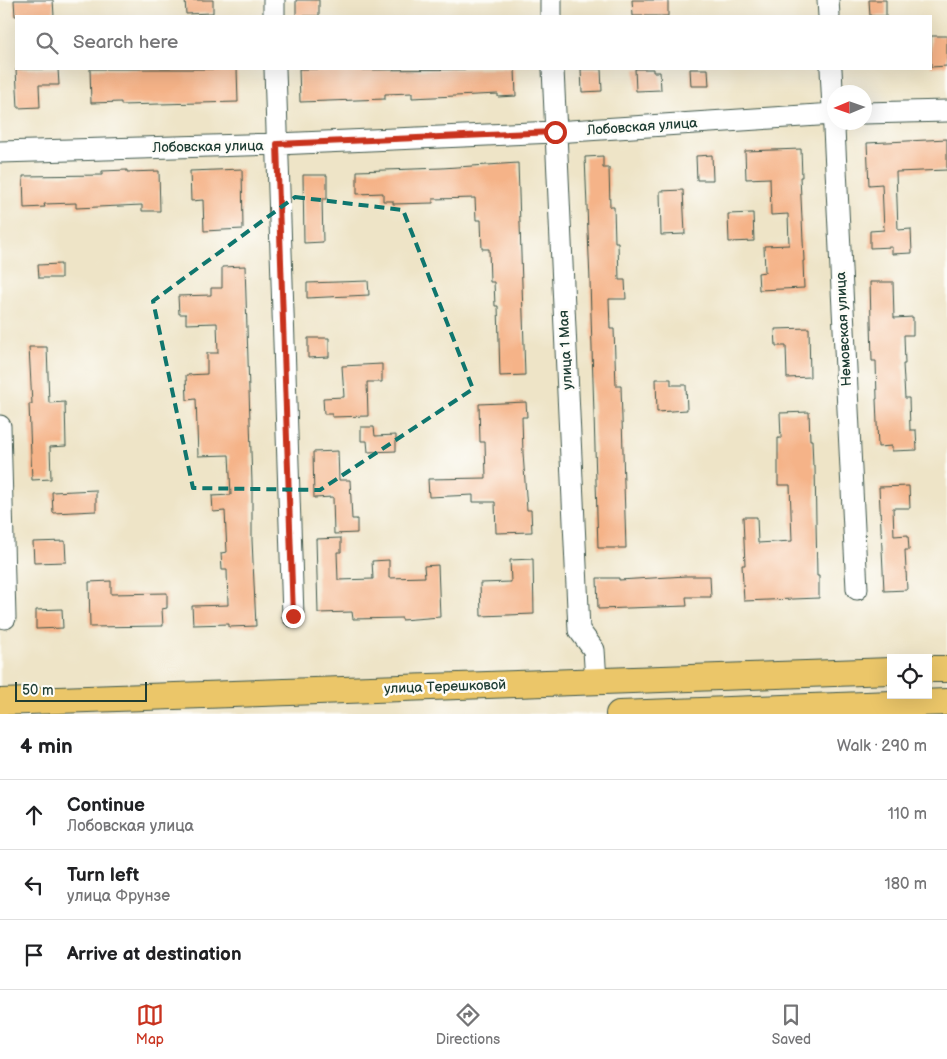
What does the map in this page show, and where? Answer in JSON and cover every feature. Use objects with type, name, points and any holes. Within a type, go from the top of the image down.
[{"type":"main road","points":[[932,669],[947,669]]},
{"type":"main road","name":"улица Терешковой","points":[[0,702],[887,671]]},
{"type":"main road","points":[[619,714],[947,702]]},
{"type":"street","points":[[274,0],[274,15]]},
{"type":"street","points":[[550,0],[551,15]]},
{"type":"street","points":[[828,0],[828,15]]},
{"type":"street","points":[[276,70],[293,616]]},
{"type":"street","name":"улица 1 Мая","points":[[553,70],[579,630],[594,650],[596,681]]},
{"type":"street","name":"Немовская улица","points":[[831,70],[832,85]]},
{"type":"street","points":[[872,113],[947,112]]},
{"type":"street","name":"Лобовская улица","points":[[0,152],[277,144],[555,132],[827,114]]},
{"type":"street","name":"Немовская улица","points":[[834,130],[857,590]]},
{"type":"street","points":[[0,426],[5,618]]},
{"type":"highlighted area","points":[[295,197],[403,210],[473,389],[320,490],[193,488],[153,301]]},
{"type":"building","points":[[14,0],[53,0],[54,15],[15,16]]},
{"type":"building","points":[[185,0],[213,0],[213,13],[186,14]]},
{"type":"building","points":[[296,0],[319,0],[319,15],[296,15]]},
{"type":"building","points":[[632,0],[668,0],[668,15],[633,15]]},
{"type":"building","points":[[869,0],[886,0],[886,15],[870,15]]},
{"type":"building","points":[[932,36],[947,36],[947,66],[932,67]]},
{"type":"building","points":[[16,70],[58,70],[59,85],[39,85],[40,107],[18,108]]},
{"type":"building","points":[[90,70],[237,70],[238,102],[121,105],[121,102],[91,103]]},
{"type":"building","points":[[299,70],[515,70],[516,96],[498,97],[498,94],[412,98],[412,93],[385,94],[385,99],[300,102]]},
{"type":"building","points":[[581,70],[601,70],[602,91],[582,92]]},
{"type":"building","points":[[635,70],[660,72],[661,90],[636,91]]},
{"type":"building","points":[[690,70],[708,70],[709,86],[691,86]]},
{"type":"building","points":[[947,139],[947,170],[896,172],[898,230],[911,229],[912,253],[892,254],[892,247],[870,248],[870,231],[884,230],[882,184],[869,185],[867,143]]},
{"type":"building","points":[[801,149],[802,177],[800,177],[804,288],[759,290],[758,273],[765,272],[764,246],[789,245],[788,214],[771,215],[770,178],[746,179],[745,151]]},
{"type":"building","points":[[712,155],[713,180],[697,180],[696,156]]},
{"type":"building","points":[[603,156],[603,168],[609,168],[610,207],[614,207],[615,242],[618,242],[619,280],[625,280],[626,299],[609,299],[610,329],[614,329],[616,386],[621,386],[626,548],[598,548],[585,157]]},
{"type":"building","points":[[518,163],[525,375],[500,376],[498,306],[495,306],[494,282],[490,282],[489,249],[482,249],[481,220],[476,220],[475,198],[433,199],[433,203],[393,204],[393,201],[383,201],[383,193],[357,194],[357,171]]},
{"type":"building","points":[[242,169],[243,229],[204,231],[203,200],[191,201],[190,171]]},
{"type":"building","points":[[127,170],[127,172],[159,171],[160,211],[142,211],[142,205],[76,208],[76,203],[44,204],[45,207],[24,208],[23,176],[102,175],[102,171]]},
{"type":"building","points":[[303,175],[327,175],[327,199],[322,199],[323,242],[304,243]]},
{"type":"building","points":[[683,190],[685,234],[661,235],[660,191]]},
{"type":"building","points":[[753,213],[754,241],[729,242],[728,214]]},
{"type":"building","points":[[61,264],[61,278],[39,278],[38,265]]},
{"type":"building","points":[[245,266],[256,626],[229,627],[229,624],[193,625],[192,606],[228,605],[227,570],[222,570],[221,553],[227,552],[225,511],[213,512],[212,496],[231,495],[229,455],[198,456],[196,399],[187,400],[186,375],[207,374],[207,353],[218,353],[217,323],[186,324],[186,314],[179,314],[178,296],[211,295],[211,288],[222,288],[222,267]]},
{"type":"building","points":[[368,281],[369,295],[307,298],[307,283]]},
{"type":"building","points":[[870,282],[893,282],[894,318],[913,317],[913,335],[904,335],[905,364],[903,364],[905,398],[909,398],[910,430],[916,430],[917,450],[892,451],[892,446],[878,447],[876,361],[872,361]]},
{"type":"building","points":[[809,328],[810,377],[787,378],[786,346],[776,346],[775,329]]},
{"type":"building","points":[[308,338],[329,338],[329,357],[308,358]]},
{"type":"building","points":[[29,347],[47,347],[49,403],[65,402],[66,446],[50,447],[51,479],[32,480],[29,404],[32,404]]},
{"type":"building","points":[[382,364],[382,382],[367,382],[368,416],[332,417],[332,414],[324,414],[323,398],[344,397],[342,366]]},
{"type":"building","points":[[656,379],[671,379],[671,385],[686,385],[687,410],[657,412]]},
{"type":"building","points":[[526,402],[527,417],[522,417],[523,453],[527,510],[531,510],[532,532],[496,533],[495,502],[473,502],[473,495],[429,497],[428,479],[486,478],[485,442],[480,442],[479,404]]},
{"type":"building","points":[[809,412],[810,440],[812,440],[813,466],[815,466],[819,598],[744,601],[742,565],[745,565],[743,517],[757,517],[758,543],[792,541],[790,485],[778,485],[778,438],[781,438],[780,413]]},
{"type":"building","points":[[361,427],[374,427],[375,436],[396,435],[396,451],[368,452],[367,441],[361,441]]},
{"type":"building","points":[[338,451],[339,480],[350,480],[352,519],[357,519],[357,533],[334,534],[333,497],[314,498],[313,452]]},
{"type":"building","points":[[909,486],[910,508],[893,508],[894,536],[908,535],[909,550],[905,550],[907,590],[884,591],[879,487]]},
{"type":"building","points":[[96,490],[96,511],[53,513],[52,492]]},
{"type":"building","points":[[341,538],[341,552],[337,552],[338,580],[373,579],[372,561],[389,560],[389,578],[425,577],[424,566],[438,565],[440,617],[402,620],[402,618],[353,619],[352,612],[318,613],[316,539]]},
{"type":"building","points":[[65,541],[66,562],[34,563],[33,542]]},
{"type":"building","points":[[533,559],[534,614],[481,616],[480,583],[511,582],[510,560]]},
{"type":"building","points":[[710,576],[711,597],[686,597],[687,606],[598,609],[597,578],[619,578],[619,580]]},
{"type":"building","points":[[111,581],[111,594],[167,593],[167,608],[162,609],[163,626],[90,627],[89,582]]},
{"type":"building","points":[[62,609],[63,628],[36,629],[36,610]]},
{"type":"route","points":[[293,616],[277,144],[555,132]]}]
